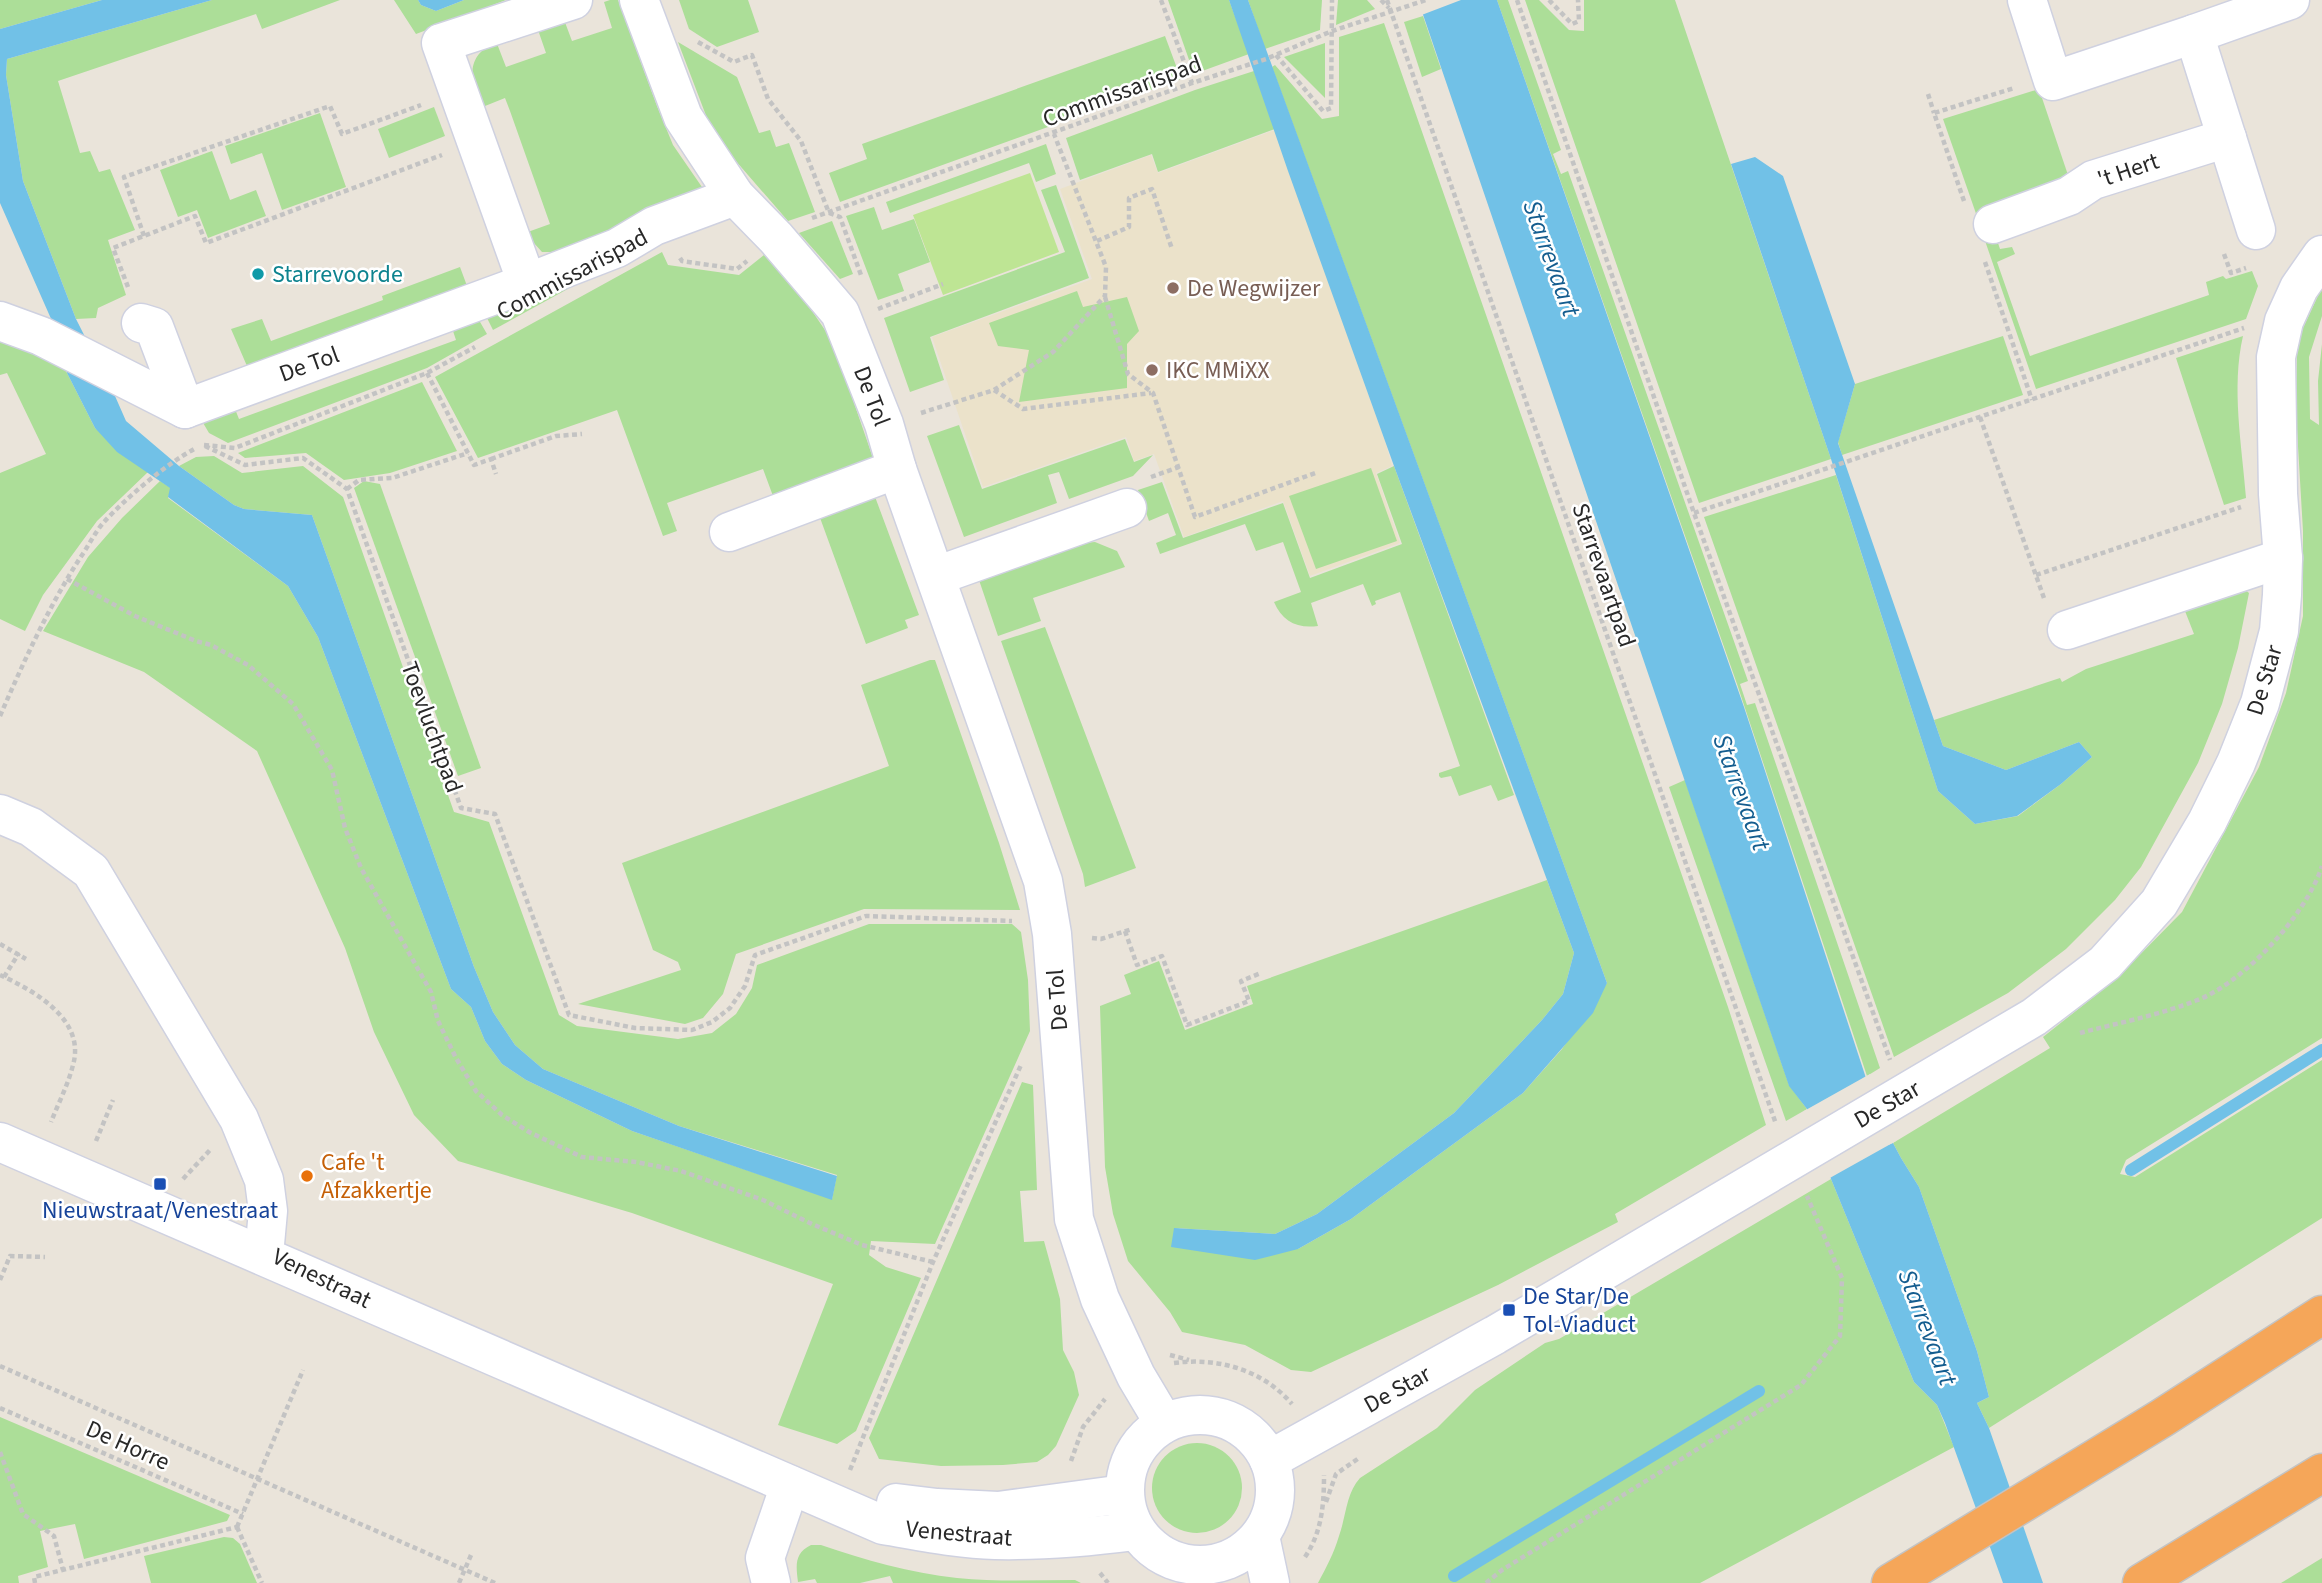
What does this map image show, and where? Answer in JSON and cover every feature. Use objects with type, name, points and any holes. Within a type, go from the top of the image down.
[{"type":"highway","points":[[1891,1583],[2162,1418],[2322,1315]]},
{"type":"highway","points":[[2142,1583],[2322,1473]]},
{"type":"street","points":[[527,283],[441,43],[573,0]]},
{"type":"street","name":"De Tol","points":[[639,0],[683,117],[735,196],[776,238],[839,313],[884,424],[897,469],[1043,881],[1052,934],[1074,1219],[1105,1311],[1136,1376],[1164,1423]]},
{"type":"street","points":[[2027,0],[2053,81],[2291,0]]},
{"type":"street","points":[[2194,34],[2256,230]]},
{"type":"street","name":"'t Hert","points":[[1993,224],[2069,196],[2093,180],[2227,138]]},
{"type":"street","name":"De Tol","points":[[185,409],[527,283],[617,248],[654,226],[735,196]]},
{"type":"street","name":"De Star","points":[[1269,1460],[1495,1335],[2034,1017],[2105,962],[2159,903],[2207,822],[2236,763],[2260,703],[2279,631],[2283,558],[2278,494],[2276,357],[2284,321],[2299,288],[2322,255]]},
{"type":"street","points":[[0,321],[41,336],[185,409]]},
{"type":"street","points":[[141,323],[154,327],[185,409]]},
{"type":"street","points":[[729,532],[897,469]]},
{"type":"street","points":[[936,576],[1127,508]]},
{"type":"street","points":[[2057,620],[2283,558]]},
{"type":"street","name":"Venestraat","points":[[0,814],[30,827],[91,871],[239,1119],[264,1180],[268,1211],[264,1255],[883,1525],[995,1540],[1077,1538],[1135,1531]]},
{"type":"street","points":[[0,1142],[264,1255]]},
{"type":"street","points":[[1204,1415],[1225,1419],[1244,1428],[1259,1443],[1269,1460],[1275,1480],[1275,1499],[1270,1519],[1261,1536],[1214,1574],[1167,1558],[1149,1547],[1135,1531],[1125,1507],[1126,1473],[1133,1453],[1146,1436],[1164,1423],[1184,1416],[1204,1415]]},
{"type":"street","points":[[771,1583],[765,1558],[790,1485]]},
{"type":"street","name":"Venestraat","points":[[790,1485],[873,1500],[937,1508],[998,1511],[1124,1494]]},
{"type":"street","points":[[1261,1536],[1286,1573]]},
{"type":"path","points":[[1161,0],[1192,83]]},
{"type":"path","points":[[1276,55],[1324,111],[1331,108],[1332,0]]},
{"type":"path","points":[[1381,0],[1392,12]]},
{"type":"path","name":"Starrevaartpad","points":[[1387,0],[1762,1086],[1797,1157],[1842,1278],[1840,1336],[1801,1385],[1502,1570],[1486,1583]]},
{"type":"path","name":"Commissarispad","points":[[677,251],[682,261],[737,269],[797,223],[1266,59],[1332,32],[1426,0]]},
{"type":"path","points":[[1517,0],[1694,513],[1890,1062],[1892,1102]]},
{"type":"path","points":[[1549,0],[1572,24],[1579,21],[1578,0]]},
{"type":"path","points":[[144,236],[124,177],[330,106],[342,134],[458,92]]},
{"type":"path","points":[[1928,94],[1934,113]]},
{"type":"path","points":[[1054,134],[1106,267],[1105,296],[1128,374],[1153,393],[1195,517],[1318,472]]},
{"type":"path","points":[[141,323],[113,248],[195,216],[206,243],[475,142]]},
{"type":"path","points":[[1097,241],[1129,227],[1129,198],[1152,189],[1172,249]]},
{"type":"path","points":[[873,311],[943,284]]},
{"type":"path","points":[[954,402],[994,390],[1053,352],[1105,296]]},
{"type":"path","points":[[1694,513],[2243,328],[2284,321]]},
{"type":"path","name":"Commissarispad","points":[[202,445],[234,448],[427,373],[483,342]]},
{"type":"path","points":[[427,373],[474,465],[556,436],[582,434]]},
{"type":"path","points":[[994,390],[1023,409],[1153,393]]},
{"type":"path","points":[[1980,417],[2036,575],[2057,620]]},
{"type":"path","points":[[0,716],[38,629],[103,523],[152,479],[184,455],[202,445],[245,465],[303,458],[347,489],[359,480],[392,478],[468,453]]},
{"type":"path","points":[[491,459],[496,474]]},
{"type":"path","points":[[1161,473],[1178,467]]},
{"type":"path","name":"Toevluchtpad","points":[[347,489],[461,808],[495,814],[569,1015],[635,1027],[692,1030],[712,1022],[730,1008],[745,986],[755,955],[866,916],[1019,921],[1052,934]]},
{"type":"path","points":[[2036,575],[2278,494]]},
{"type":"path","points":[[67,579],[135,617],[211,645],[248,665],[293,705],[332,770],[345,828],[361,869],[431,992],[438,1021],[456,1058],[476,1091],[502,1115],[529,1132],[582,1157],[636,1162],[681,1171],[763,1200],[862,1245],[933,1262]]},
{"type":"path","points":[[2078,1034],[2197,1001],[2228,982],[2248,968],[2286,926],[2307,899],[2322,866]]},
{"type":"path","points":[[1125,931],[1137,965],[1162,956],[1187,1025],[1249,1001],[1241,981],[1261,973]]},
{"type":"path","points":[[0,944],[26,959]]},
{"type":"path","points":[[19,954],[2,976],[41,998],[59,1013],[70,1028],[75,1046],[74,1065],[50,1123]]},
{"type":"path","points":[[849,1474],[933,1262],[1025,1057],[1061,1056]]},
{"type":"path","points":[[96,1142],[113,1100]]},
{"type":"path","points":[[156,1208],[239,1119]]},
{"type":"path","points":[[0,1280],[10,1256],[45,1257]]},
{"type":"path","points":[[0,1366],[495,1583]]},
{"type":"path","points":[[262,1583],[237,1527],[303,1370]]},
{"type":"path","name":"De Horre","points":[[0,1408],[243,1514]]},
{"type":"path","points":[[1286,1573],[1318,1530],[1324,1506],[1324,1470],[1313,1436]]},
{"type":"path","points":[[0,1452],[23,1514],[54,1536],[62,1570]]},
{"type":"path","points":[[36,1583],[34,1577],[237,1527]]},
{"type":"path","points":[[459,1583],[471,1555]]},
{"type":"shaded area","name":"IKC MMiXX","points":[[1275,130],[1385,441],[1392,466],[1376,473],[1400,543],[1310,576],[1283,501],[1184,537],[1154,454],[1134,461],[1126,437],[983,487],[932,337],[1092,279],[1060,189],[1151,155],[1158,173]]},
{"type":"green space","points":[[0,0],[102,0],[0,29]]},
{"type":"green space","points":[[212,0],[340,0],[262,29],[256,14],[58,81],[80,153],[90,151],[99,172],[110,169],[135,230],[108,240],[126,295],[98,308],[96,318],[76,319],[23,181],[6,75],[7,59]]},
{"type":"green space","points":[[394,0],[418,0],[421,5],[436,11],[464,0],[506,0],[416,34]]},
{"type":"green space","points":[[618,0],[673,145],[704,190],[569,252],[542,252],[525,233],[550,224],[505,98],[480,108],[473,78],[475,62],[479,54],[496,41],[506,67],[546,53],[537,27],[563,17],[572,41],[612,28],[604,2]]},
{"type":"green space","points":[[679,0],[748,0],[759,32],[717,47],[689,29]]},
{"type":"green space","points":[[1168,0],[1229,0],[1249,54],[1194,74]]},
{"type":"green space","points":[[1248,0],[1322,0],[1320,30],[1265,49]]},
{"type":"green space","points":[[1338,0],[1367,0],[1375,9],[1336,25]]},
{"type":"green space","points":[[1497,0],[1508,0],[1561,150],[1553,154],[1561,174],[1568,171],[1748,681],[1740,684],[1747,705],[1755,703],[1880,1068],[1867,1076],[1737,684]]},
{"type":"green space","points":[[1525,0],[1539,0],[1569,30],[1584,31],[1584,0],[1675,0],[1831,459],[1699,503]]},
{"type":"green space","points":[[1423,16],[1441,69],[1422,77],[1404,22]]},
{"type":"green space","points":[[1384,23],[1728,1007],[1766,1125],[1615,1214],[1618,1222],[1498,1285],[1311,1372],[1291,1370],[1245,1345],[1182,1332],[1170,1312],[1128,1261],[1113,1214],[1105,1167],[1100,1006],[1131,994],[1124,975],[1159,961],[1185,1030],[1253,1004],[1247,986],[1547,880],[1574,953],[1563,994],[1454,1113],[1317,1214],[1275,1234],[1174,1228],[1298,1249],[1351,1219],[1523,1093],[1562,1049],[1607,983],[1272,67],[1275,65],[1322,119],[1339,116],[1339,37]]},
{"type":"green space","points":[[1165,36],[1181,79],[840,202],[829,173],[867,159],[862,144]]},
{"type":"green space","points":[[678,42],[737,77],[759,133],[770,130],[776,147],[789,143],[815,212],[788,221],[735,160],[710,126]]},
{"type":"green space","points":[[1325,43],[1325,98],[1284,57]]},
{"type":"green space","points":[[1254,71],[1275,129],[1158,172],[1152,154],[1080,180],[1066,138]]},
{"type":"green space","points":[[2039,89],[2070,181],[1980,225],[1943,119]]},
{"type":"green space","points":[[434,107],[445,136],[389,158],[378,129]]},
{"type":"green space","points":[[320,113],[346,187],[282,210],[262,153],[231,164],[225,146]]},
{"type":"green space","points":[[1046,144],[1056,174],[1036,182],[1029,163],[890,213],[886,202]]},
{"type":"green space","points":[[212,151],[230,200],[256,190],[266,216],[208,238],[197,210],[178,217],[160,170]]},
{"type":"green space","points":[[1030,173],[1059,252],[943,295],[913,215]]},
{"type":"green space","points":[[1056,185],[1089,278],[930,337],[944,380],[910,392],[884,318],[1065,252],[1041,190]]},
{"type":"green space","points":[[874,207],[882,230],[914,219],[930,262],[898,274],[904,291],[878,300],[846,216]]},
{"type":"green space","points":[[832,221],[853,274],[840,279],[799,233]]},
{"type":"green space","points":[[1993,228],[2000,249],[2012,247],[2015,254],[1997,262],[2030,356],[2209,295],[2206,282],[2223,276],[2226,279],[2252,271],[2258,286],[2246,319],[2036,389],[1982,232]]},
{"type":"green space","points":[[662,252],[668,265],[739,275],[764,255],[804,299],[833,342],[873,458],[773,496],[763,469],[667,503],[677,531],[663,536],[617,410],[478,458],[435,377]]},
{"type":"green space","points":[[615,263],[493,330],[484,312]]},
{"type":"green space","points":[[460,267],[470,294],[250,373],[231,329],[262,319],[271,341],[383,300],[382,296]]},
{"type":"green space","points":[[2322,287],[2322,316],[2309,357],[2310,419],[2319,425],[2318,381],[2322,344],[2322,1038],[2126,1160],[2120,1174],[2135,1177],[2322,1060],[2322,1218],[1989,1428],[1977,1403],[1989,1397],[1977,1351],[1919,1187],[1893,1143],[2050,1048],[2043,1037],[2115,980],[2182,912],[2259,767],[2286,693],[2303,616],[2303,531],[2296,412],[2297,353],[2302,330]]},
{"type":"green space","points":[[1077,291],[1083,307],[1127,297],[1139,331],[1127,344],[1127,388],[1019,402],[1029,350],[998,346],[989,323]]},
{"type":"green space","points":[[476,315],[487,334],[427,368],[228,443],[209,433],[199,416],[233,404],[239,419],[456,340],[451,325]]},
{"type":"green space","points":[[2003,336],[2023,395],[1842,455],[1838,442],[1855,384]]},
{"type":"green space","points":[[2243,336],[2238,396],[2246,498],[2224,505],[2176,358]]},
{"type":"green space","points":[[0,340],[57,358],[95,428],[148,472],[97,521],[43,595],[25,631],[0,619],[0,473],[46,454],[7,373],[0,375]]},
{"type":"green space","points":[[422,382],[457,451],[390,473],[344,480],[306,453],[245,458],[238,453]]},
{"type":"green space","points":[[959,425],[982,489],[1125,439],[1134,462],[1153,455],[1133,476],[1069,499],[1059,472],[1048,475],[1057,503],[964,537],[927,436]]},
{"type":"green space","points":[[214,456],[242,473],[303,466],[343,497],[454,812],[489,822],[559,1015],[577,1026],[678,1039],[712,1033],[736,1014],[752,988],[757,965],[869,924],[1012,924],[1021,932],[1028,980],[1030,1031],[935,1244],[871,1241],[869,1255],[886,1267],[921,1278],[856,1431],[837,1444],[778,1425],[833,1284],[632,1213],[458,1161],[414,1115],[374,1032],[345,948],[257,751],[144,672],[43,631],[88,557],[122,518],[160,481],[171,488],[168,498],[288,586],[318,637],[451,989],[471,1007],[485,1041],[502,1064],[526,1080],[632,1131],[832,1199],[837,1175],[679,1126],[543,1069],[515,1045],[493,1012],[474,967],[312,515],[244,509],[234,505],[179,466],[196,457]]},
{"type":"green space","points":[[1394,466],[1514,795],[1498,801],[1491,785],[1459,796],[1451,776],[1439,776],[1439,773],[1460,766],[1400,592],[1375,601],[1376,604],[1372,606],[1363,584],[1311,603],[1318,626],[1297,625],[1281,614],[1274,602],[1301,592],[1283,542],[1256,551],[1245,524],[1160,554],[1156,543],[1176,535],[1168,513],[1149,521],[1138,490],[1162,482],[1183,538],[1283,503],[1310,578],[1402,544],[1377,474]]},
{"type":"green space","points":[[1371,468],[1397,541],[1316,569],[1289,496]]},
{"type":"green space","points":[[1836,475],[1938,791],[1975,824],[2018,816],[2092,757],[2079,742],[2006,770],[1943,746],[1934,720],[2060,678],[2062,682],[2086,669],[2194,634],[2183,606],[2243,588],[2249,593],[2238,648],[2222,704],[2198,763],[2141,867],[2115,900],[2066,949],[2008,993],[1894,1057],[1704,517]]},
{"type":"green space","points":[[364,481],[380,484],[481,768],[458,776],[354,488]]},
{"type":"green space","points":[[874,494],[919,615],[905,620],[908,628],[866,644],[819,515]]},
{"type":"green space","points":[[1095,542],[1117,551],[1125,567],[1033,598],[1041,621],[998,636],[979,580],[1083,543]]},
{"type":"green space","points":[[1045,627],[1136,868],[1085,887],[1083,874],[1001,641]]},
{"type":"green space","points":[[935,660],[1020,910],[864,909],[736,954],[723,994],[703,1018],[685,1024],[578,1004],[681,970],[678,962],[653,950],[622,863],[889,766],[861,685]]},
{"type":"green space","points":[[1685,780],[1789,1085],[1807,1109],[1786,1121],[1669,787]]},
{"type":"green space","points":[[1022,1082],[1033,1085],[1037,1190],[1020,1191],[1024,1242],[1044,1241],[1060,1299],[1063,1350],[1074,1372],[1079,1395],[1056,1446],[1037,1462],[941,1466],[879,1459],[869,1438]]},
{"type":"green space","points":[[1831,1179],[1914,1382],[1937,1405],[1954,1447],[1700,1583],[1318,1583],[1337,1542],[1352,1491],[1360,1478],[1437,1428],[1475,1390],[1545,1343],[1559,1339]]},
{"type":"green space","points":[[0,1417],[230,1515],[227,1521],[84,1559],[75,1524],[40,1531],[48,1567],[18,1576],[19,1583],[0,1583]]},
{"type":"green space","points":[[1197,1443],[1214,1447],[1229,1456],[1238,1471],[1242,1488],[1238,1505],[1229,1520],[1214,1529],[1197,1533],[1180,1529],[1165,1520],[1156,1505],[1152,1488],[1156,1471],[1165,1456],[1180,1447]]},
{"type":"green space","points":[[224,1537],[233,1538],[240,1544],[257,1583],[151,1583],[144,1556]]},
{"type":"green space","points":[[811,1545],[821,1545],[888,1565],[939,1576],[986,1580],[1075,1580],[1081,1583],[893,1583],[890,1576],[860,1583],[817,1583],[815,1579],[798,1582],[799,1556]]},
{"type":"green space","points":[[2322,1558],[2322,1583],[2281,1583]]},
{"type":"water","points":[[102,0],[212,0],[7,59],[6,75],[23,181],[76,319],[126,421],[179,466],[234,505],[244,509],[312,515],[474,967],[493,1012],[515,1045],[543,1069],[679,1126],[837,1176],[832,1200],[632,1131],[526,1080],[502,1064],[485,1041],[471,1007],[451,989],[318,637],[288,586],[168,497],[170,488],[117,452],[95,428],[67,373],[52,321],[0,203],[0,29]]},
{"type":"water","points":[[418,0],[464,0],[436,11],[421,5]]},
{"type":"water","points":[[1229,0],[1248,0],[1607,983],[1593,1013],[1523,1093],[1351,1219],[1298,1249],[1255,1260],[1171,1247],[1174,1228],[1275,1234],[1317,1214],[1454,1113],[1563,994],[1574,953],[1394,466]]},
{"type":"water","name":"Starrevaart","points":[[1418,0],[1497,0],[1744,707],[1888,1145],[1893,1143],[1919,1187],[1977,1351],[1989,1397],[1977,1403],[1989,1428],[2043,1583],[2003,1583],[1945,1423],[1937,1405],[1914,1382],[1831,1179],[1807,1109],[1789,1086]]},
{"type":"water","points":[[1755,157],[1783,176],[1855,384],[1838,443],[1943,746],[2006,770],[2079,742],[2092,757],[2017,816],[1975,824],[1938,791],[1831,459],[1731,164]]},
{"type":"pier","points":[[1414,0],[1461,0],[1419,16]]},
{"type":"pier","points":[[1870,1074],[1890,1140],[1896,1141],[1828,1179],[1804,1111]]},
{"type":"waterway","points":[[2131,1170],[2322,1050]]},
{"type":"waterway","points":[[1454,1576],[1759,1391]]},
{"type":"place","name":"Starrevoorde","points":[[258,274]]},
{"type":"place","name":"De Wegwijzer","points":[[1173,288]]},
{"type":"place","name":"IKC MMiXX","points":[[1152,370]]},
{"type":"place","name":"Cafe 't Afzakkertje","points":[[307,1176]]},
{"type":"place","name":"Nieuwstraat/Venestraat","points":[[160,1184]]},
{"type":"place","name":"De Star/De Tol-Viaduct","points":[[1509,1310]]}]
